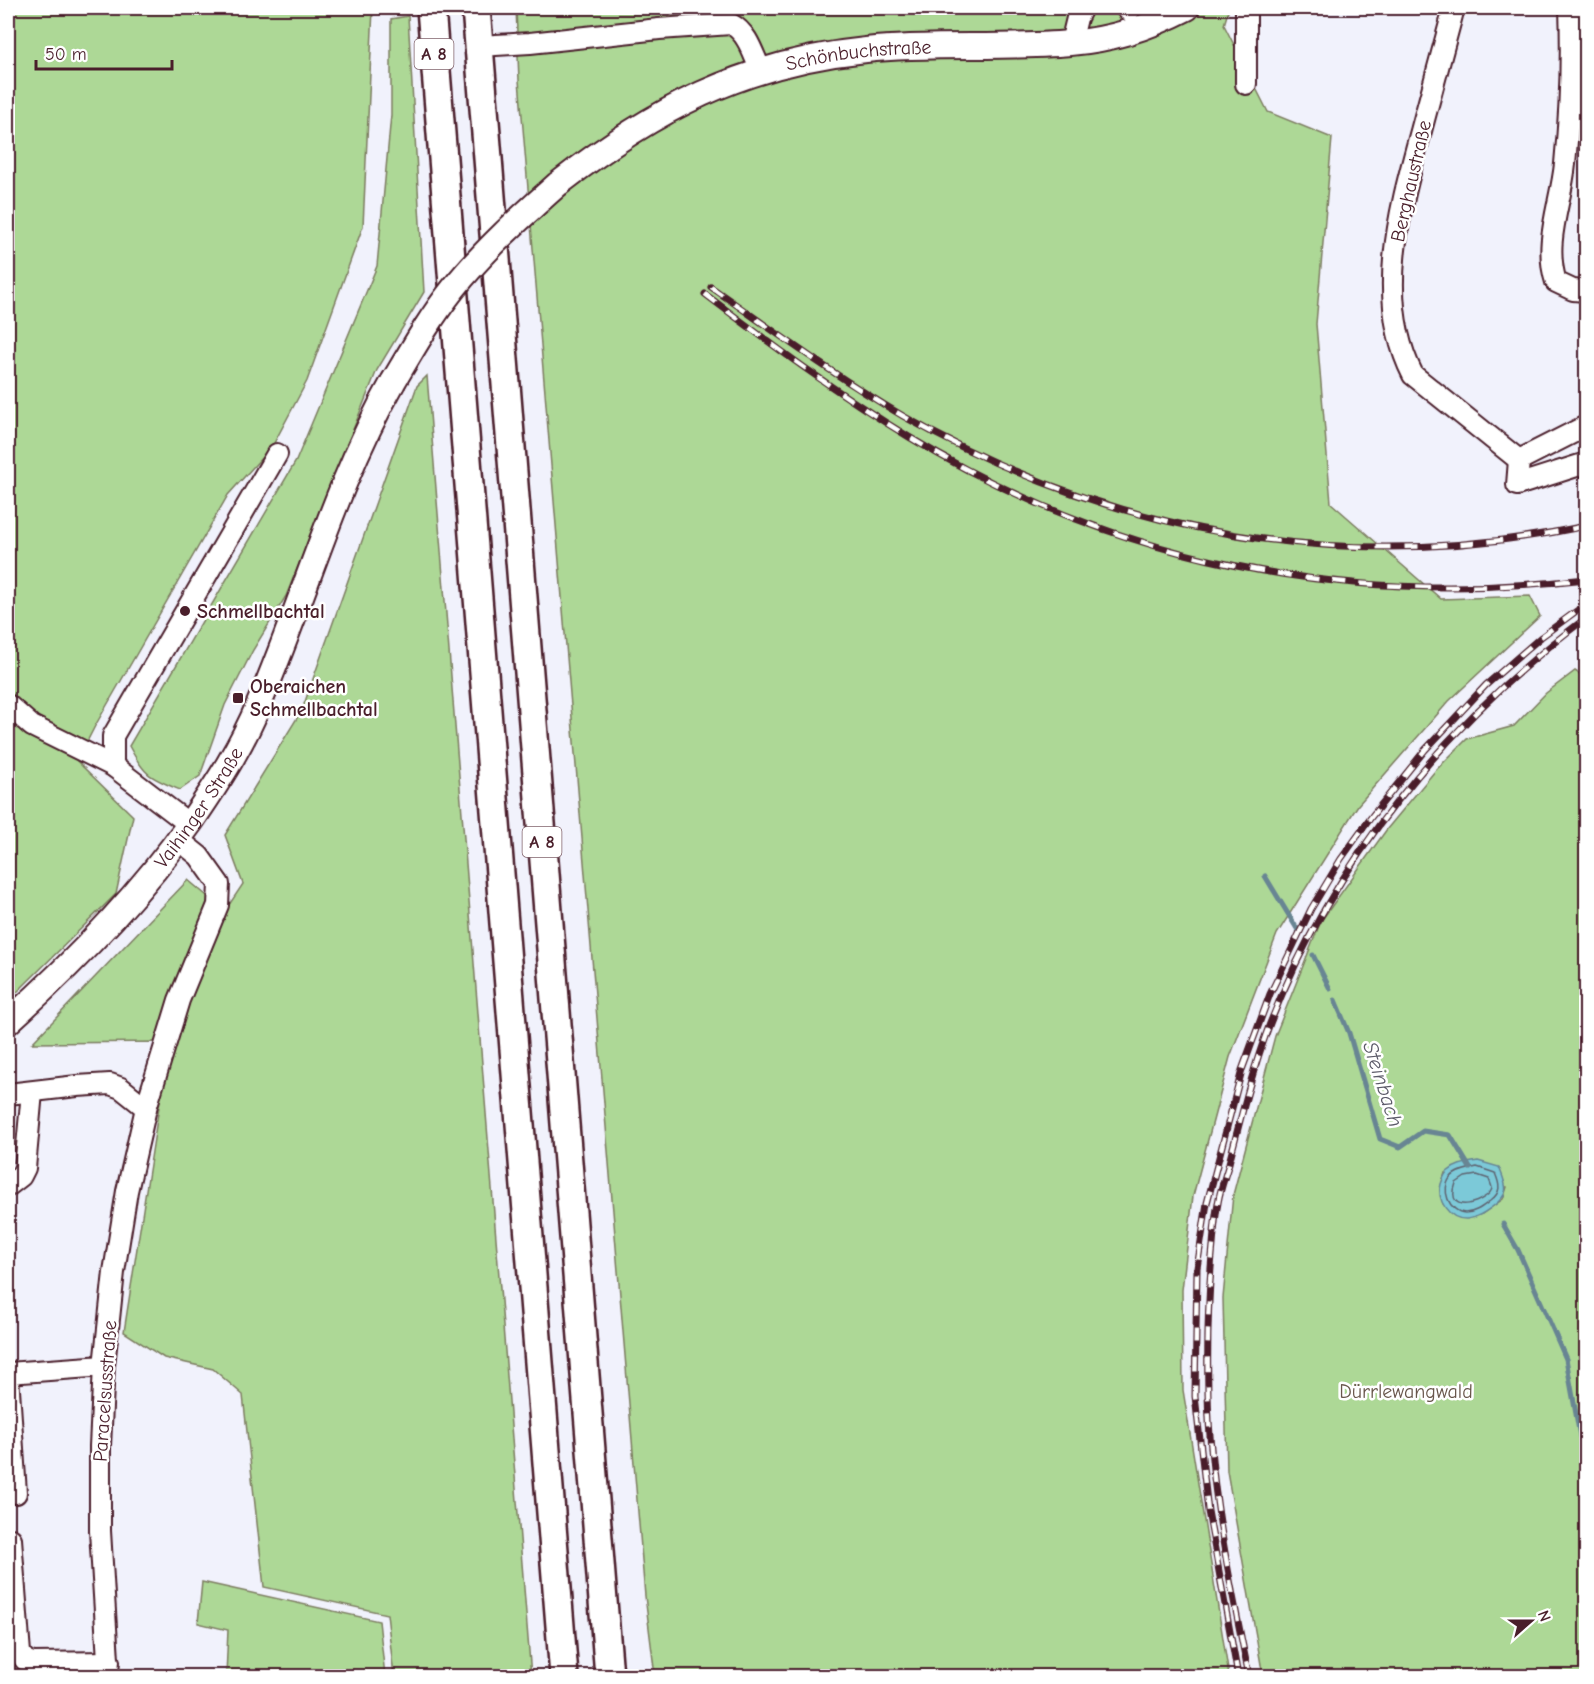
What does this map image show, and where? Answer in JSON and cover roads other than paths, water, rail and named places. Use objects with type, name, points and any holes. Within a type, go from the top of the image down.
[{"type":"highway","name":"A 8","points":[[430,8],[564,1677]]},
{"type":"highway","name":"A 8","points":[[476,8],[609,1677]]},
{"type":"main road","name":"Schönbuchstraße","points":[[393,382],[424,329],[464,275],[510,226],[558,184],[629,132],[663,112],[729,82],[813,57],[866,50],[1071,43],[1113,36],[1187,8]]},
{"type":"main road","name":"Vaihinger Straße","points":[[8,1022],[105,928],[184,832],[227,767],[259,706],[353,460],[393,382]]},
{"type":"street","points":[[1071,43],[1082,8]]},
{"type":"street","points":[[1246,8],[1246,84]]},
{"type":"street","name":"Berghaustraße","points":[[1455,8],[1400,210],[1394,264],[1394,313],[1403,357],[1413,375],[1519,460]]},
{"type":"street","points":[[1570,8],[1579,42],[1565,166],[1550,244],[1551,267],[1556,282],[1573,290],[1587,291]]},
{"type":"street","points":[[479,46],[530,43],[721,16],[743,33],[760,71]]},
{"type":"street","points":[[1587,426],[1519,460],[1517,485],[1587,463]]},
{"type":"street","points":[[113,766],[113,736],[277,454]]},
{"type":"street","name":"Paracelsusstraße","points":[[8,705],[32,726],[113,766],[184,832],[219,884],[218,905],[178,1000],[146,1108],[127,1191],[118,1249],[104,1366],[100,1446],[100,1531],[109,1669]]},
{"type":"street","points":[[8,1094],[110,1084],[121,1088],[146,1108]]},
{"type":"street","points":[[8,1186],[21,1176],[25,1168],[32,1092]]},
{"type":"street","points":[[16,1493],[8,1374],[104,1366]]},
{"type":"street","points":[[11,1539],[17,1633],[20,1653],[25,1660],[33,1663],[109,1669]]},
{"type":"water","points":[[1478,1161],[1499,1167],[1506,1189],[1505,1193],[1498,1202],[1481,1214],[1467,1219],[1455,1216],[1445,1208],[1440,1196],[1445,1174],[1454,1167]]},
{"type":"waterway","name":"Steinbach","points":[[1265,876],[1299,932]]},
{"type":"waterway","name":"Steinbach","points":[[1313,955],[1330,989]]},
{"type":"waterway","name":"Steinbach","points":[[1335,1000],[1349,1033],[1380,1139],[1400,1147],[1423,1131],[1450,1135],[1470,1168]]},
{"type":"waterway","name":"Steinbach","points":[[1503,1224],[1518,1250],[1566,1359],[1586,1469]]},
{"type":"railway","points":[[711,287],[829,370],[903,416],[983,457],[1066,491],[1150,517],[1235,535],[1321,545],[1409,547],[1497,541],[1586,526]]},
{"type":"railway","points":[[705,294],[831,386],[909,437],[988,480],[1069,516],[1151,545],[1236,566],[1321,580],[1408,586],[1497,586],[1586,579]]},
{"type":"railway","points":[[1238,1676],[1208,1511],[1195,1396],[1197,1268],[1207,1203],[1242,1070],[1270,994],[1311,909],[1341,859],[1372,816],[1425,750],[1486,685],[1541,637],[1586,604]]},
{"type":"railway","points":[[1249,1676],[1217,1501],[1208,1394],[1208,1338],[1210,1282],[1217,1208],[1257,1060],[1295,965],[1326,907],[1360,852],[1441,750],[1486,703],[1586,618]]},
{"type":"place","name":"Schmellbachtal","points":[[185,611]]},
{"type":"place","name":"Oberaichen Schmellbachtal","points":[[238,698]]},
{"type":"park label","name":"Dürrlewangwald","points":[[1406,1391]]}]
